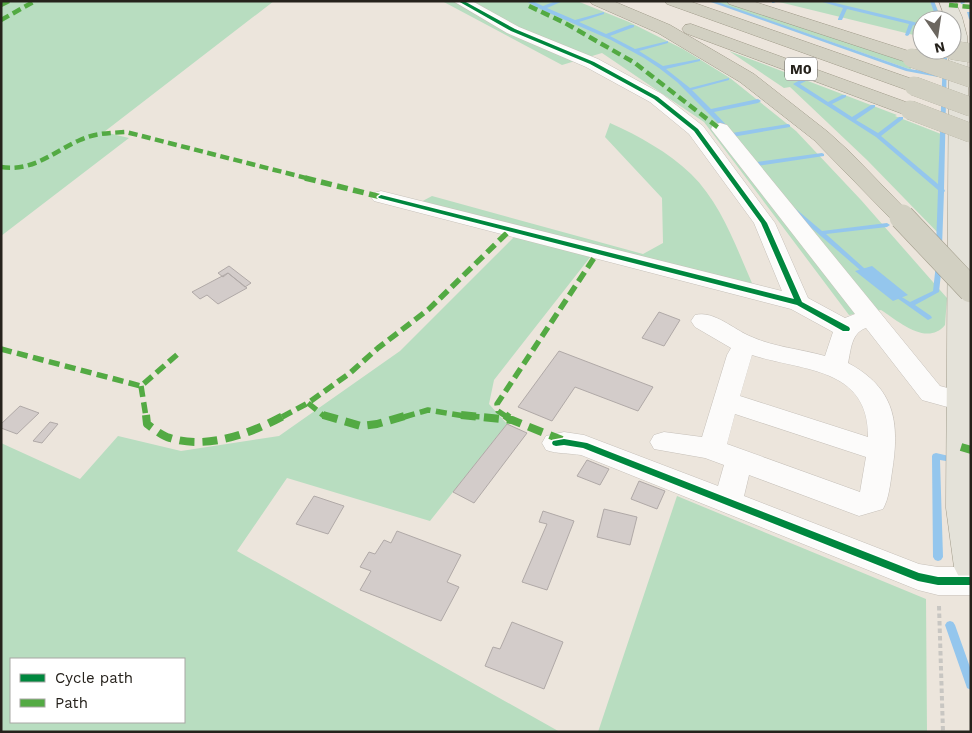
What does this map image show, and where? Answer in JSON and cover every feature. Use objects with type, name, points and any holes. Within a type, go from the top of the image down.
[{"type":"highway","points":[[598,1],[693,45],[747,78],[792,111],[843,156],[971,290]]},
{"type":"highway","name":"M0","points":[[614,1],[971,133]]},
{"type":"highway","name":"M0","points":[[673,1],[971,107]]},
{"type":"highway","points":[[735,1],[912,47]]},
{"type":"highway","points":[[753,1],[912,47]]},
{"type":"highway","points":[[938,60],[971,78]]},
{"type":"main road","points":[[947,1],[954,17],[958,36],[962,508],[971,567]]},
{"type":"street","points":[[460,1],[513,30],[592,62],[656,98],[696,130],[764,223],[799,303]]},
{"type":"street","points":[[720,129],[931,393],[962,401]]},
{"type":"street","points":[[382,197],[799,303],[846,329]]},
{"type":"street","points":[[664,442],[712,450],[859,504],[873,501],[882,432],[877,406],[867,390],[850,374],[834,367],[746,345],[703,321]]},
{"type":"street","points":[[834,367],[846,329],[854,322],[873,321]]},
{"type":"street","points":[[712,450],[739,355],[746,345]]},
{"type":"street","points":[[726,401],[880,451]]},
{"type":"street","points":[[556,443],[564,442],[584,445],[918,577],[938,581],[971,582]]},
{"type":"street","points":[[728,501],[739,460]]},
{"type":"path","points":[[938,581],[943,732]]},
{"type":"green space","points":[[1,1],[274,1],[104,132],[129,138],[1,236]]},
{"type":"green space","points":[[442,1],[577,1],[629,22],[683,49],[730,78],[796,131],[861,200],[947,298],[945,325],[938,331],[921,333],[904,325],[881,310],[849,315],[704,122],[602,53],[562,65]]},
{"type":"green space","points":[[713,1],[726,1],[912,63],[909,65],[912,70]]},
{"type":"green space","points":[[775,1],[934,1],[938,10],[912,10],[912,35]]},
{"type":"green space","points":[[729,51],[897,115],[895,116],[941,134],[940,235],[867,160],[790,87],[784,88]]},
{"type":"green space","points":[[610,123],[653,145],[691,174],[702,186],[729,230],[756,292],[595,251],[494,380],[489,404],[507,424],[430,521],[287,478],[237,551],[560,732],[1,732],[1,443],[80,479],[118,436],[181,451],[279,436],[400,351],[517,234],[415,205],[432,196],[643,254],[663,243],[662,198],[605,137]]},
{"type":"green space","points":[[677,496],[926,599],[927,732],[598,732]]},
{"type":"water","points":[[872,266],[908,295],[893,301],[855,271]]},
{"type":"building","points":[[229,266],[251,283],[245,287],[228,273],[223,277],[218,273]]},
{"type":"building","points":[[228,273],[247,288],[218,304],[207,295],[200,299],[192,292]]},
{"type":"building","points":[[659,312],[680,320],[664,346],[642,338]]},
{"type":"building","points":[[559,351],[653,387],[638,411],[575,387],[552,421],[518,407]]},
{"type":"building","points":[[20,406],[39,413],[17,434],[1,428],[1,424]]},
{"type":"building","points":[[50,422],[58,424],[42,443],[33,441]]},
{"type":"building","points":[[507,424],[527,433],[474,503],[453,492]]},
{"type":"building","points":[[587,460],[609,469],[600,485],[577,476]]},
{"type":"building","points":[[639,481],[665,491],[657,509],[631,499]]},
{"type":"building","points":[[314,496],[344,506],[328,534],[296,524]]},
{"type":"building","points":[[604,509],[637,517],[630,545],[597,537]]},
{"type":"building","points":[[543,511],[574,521],[547,590],[522,582],[547,524],[539,522]]},
{"type":"building","points":[[397,531],[461,555],[447,582],[459,587],[441,621],[360,590],[371,571],[360,567],[369,552],[375,554],[384,540],[391,543]]},
{"type":"building","points":[[512,622],[563,642],[544,689],[485,666],[493,647],[500,649]]},
{"type":"waterway","points":[[528,1],[543,8]]},
{"type":"waterway","points":[[543,8],[561,1]]},
{"type":"waterway","points":[[710,1],[908,70],[938,75]]},
{"type":"waterway","points":[[821,1],[846,7]]},
{"type":"waterway","points":[[932,1],[935,10]]},
{"type":"waterway","points":[[840,19],[846,7]]},
{"type":"waterway","points":[[846,7],[912,23]]},
{"type":"waterway","points":[[543,8],[575,22]]},
{"type":"waterway","points":[[575,22],[602,13]]},
{"type":"waterway","points":[[969,13],[971,19]]},
{"type":"waterway","points":[[575,22],[606,36]]},
{"type":"waterway","points":[[907,35],[912,23]]},
{"type":"waterway","points":[[606,36],[632,26]]},
{"type":"waterway","points":[[606,36],[635,51]]},
{"type":"waterway","points":[[635,51],[666,42]]},
{"type":"waterway","points":[[635,51],[662,68]]},
{"type":"waterway","points":[[662,68],[698,60]]},
{"type":"waterway","points":[[941,190],[945,60]]},
{"type":"waterway","points":[[662,68],[688,90]]},
{"type":"waterway","points":[[688,90],[727,79]]},
{"type":"waterway","points":[[804,80],[796,84],[852,120]]},
{"type":"waterway","points":[[688,90],[728,130]]},
{"type":"waterway","points":[[828,104],[844,96]]},
{"type":"waterway","points":[[710,111],[758,101]]},
{"type":"waterway","points":[[852,120],[873,106]]},
{"type":"waterway","points":[[878,136],[901,118]]},
{"type":"waterway","points":[[852,120],[878,136]]},
{"type":"waterway","points":[[732,135],[788,126]]},
{"type":"waterway","points":[[878,136],[941,190]]},
{"type":"waterway","points":[[757,164],[822,155]]},
{"type":"waterway","points":[[939,247],[941,190]]},
{"type":"waterway","points":[[794,210],[862,269]]},
{"type":"waterway","points":[[822,233],[887,225]]},
{"type":"waterway","points":[[910,305],[936,292],[939,264]]},
{"type":"waterway","points":[[900,298],[928,318]]},
{"type":"waterway","points":[[938,557],[936,456],[946,458]]},
{"type":"waterway","points":[[950,625],[971,685]]},
{"type":"marked path","points":[[1,5],[9,1]]},
{"type":"marked path","points":[[1,20],[35,1]]},
{"type":"marked path","points":[[949,5],[971,7]]},
{"type":"marked path","points":[[529,6],[565,23],[635,63],[720,129]]},
{"type":"marked path","points":[[1,167],[13,169],[25,167],[37,163],[81,139],[100,134],[126,132],[381,197]]},
{"type":"marked path","points":[[141,386],[147,424],[169,438],[197,443],[238,435],[274,421],[308,403],[350,373],[378,348],[429,309],[510,230]]},
{"type":"marked path","points":[[509,418],[498,411],[497,404],[598,252]]},
{"type":"marked path","points":[[1,349],[141,386],[179,353]]},
{"type":"marked path","points":[[308,403],[325,417],[361,426],[377,424],[428,410],[464,416],[512,420],[562,440]]},
{"type":"marked path","points":[[961,447],[971,450]]},
{"type":"cycle path","points":[[460,1],[513,30],[592,63],[656,98],[696,130],[764,223],[799,303]]},
{"type":"cycle path","points":[[381,197],[799,303],[846,329]]},
{"type":"cycle path","points":[[556,443],[564,442],[584,445],[918,577],[938,581],[971,581]]}]
